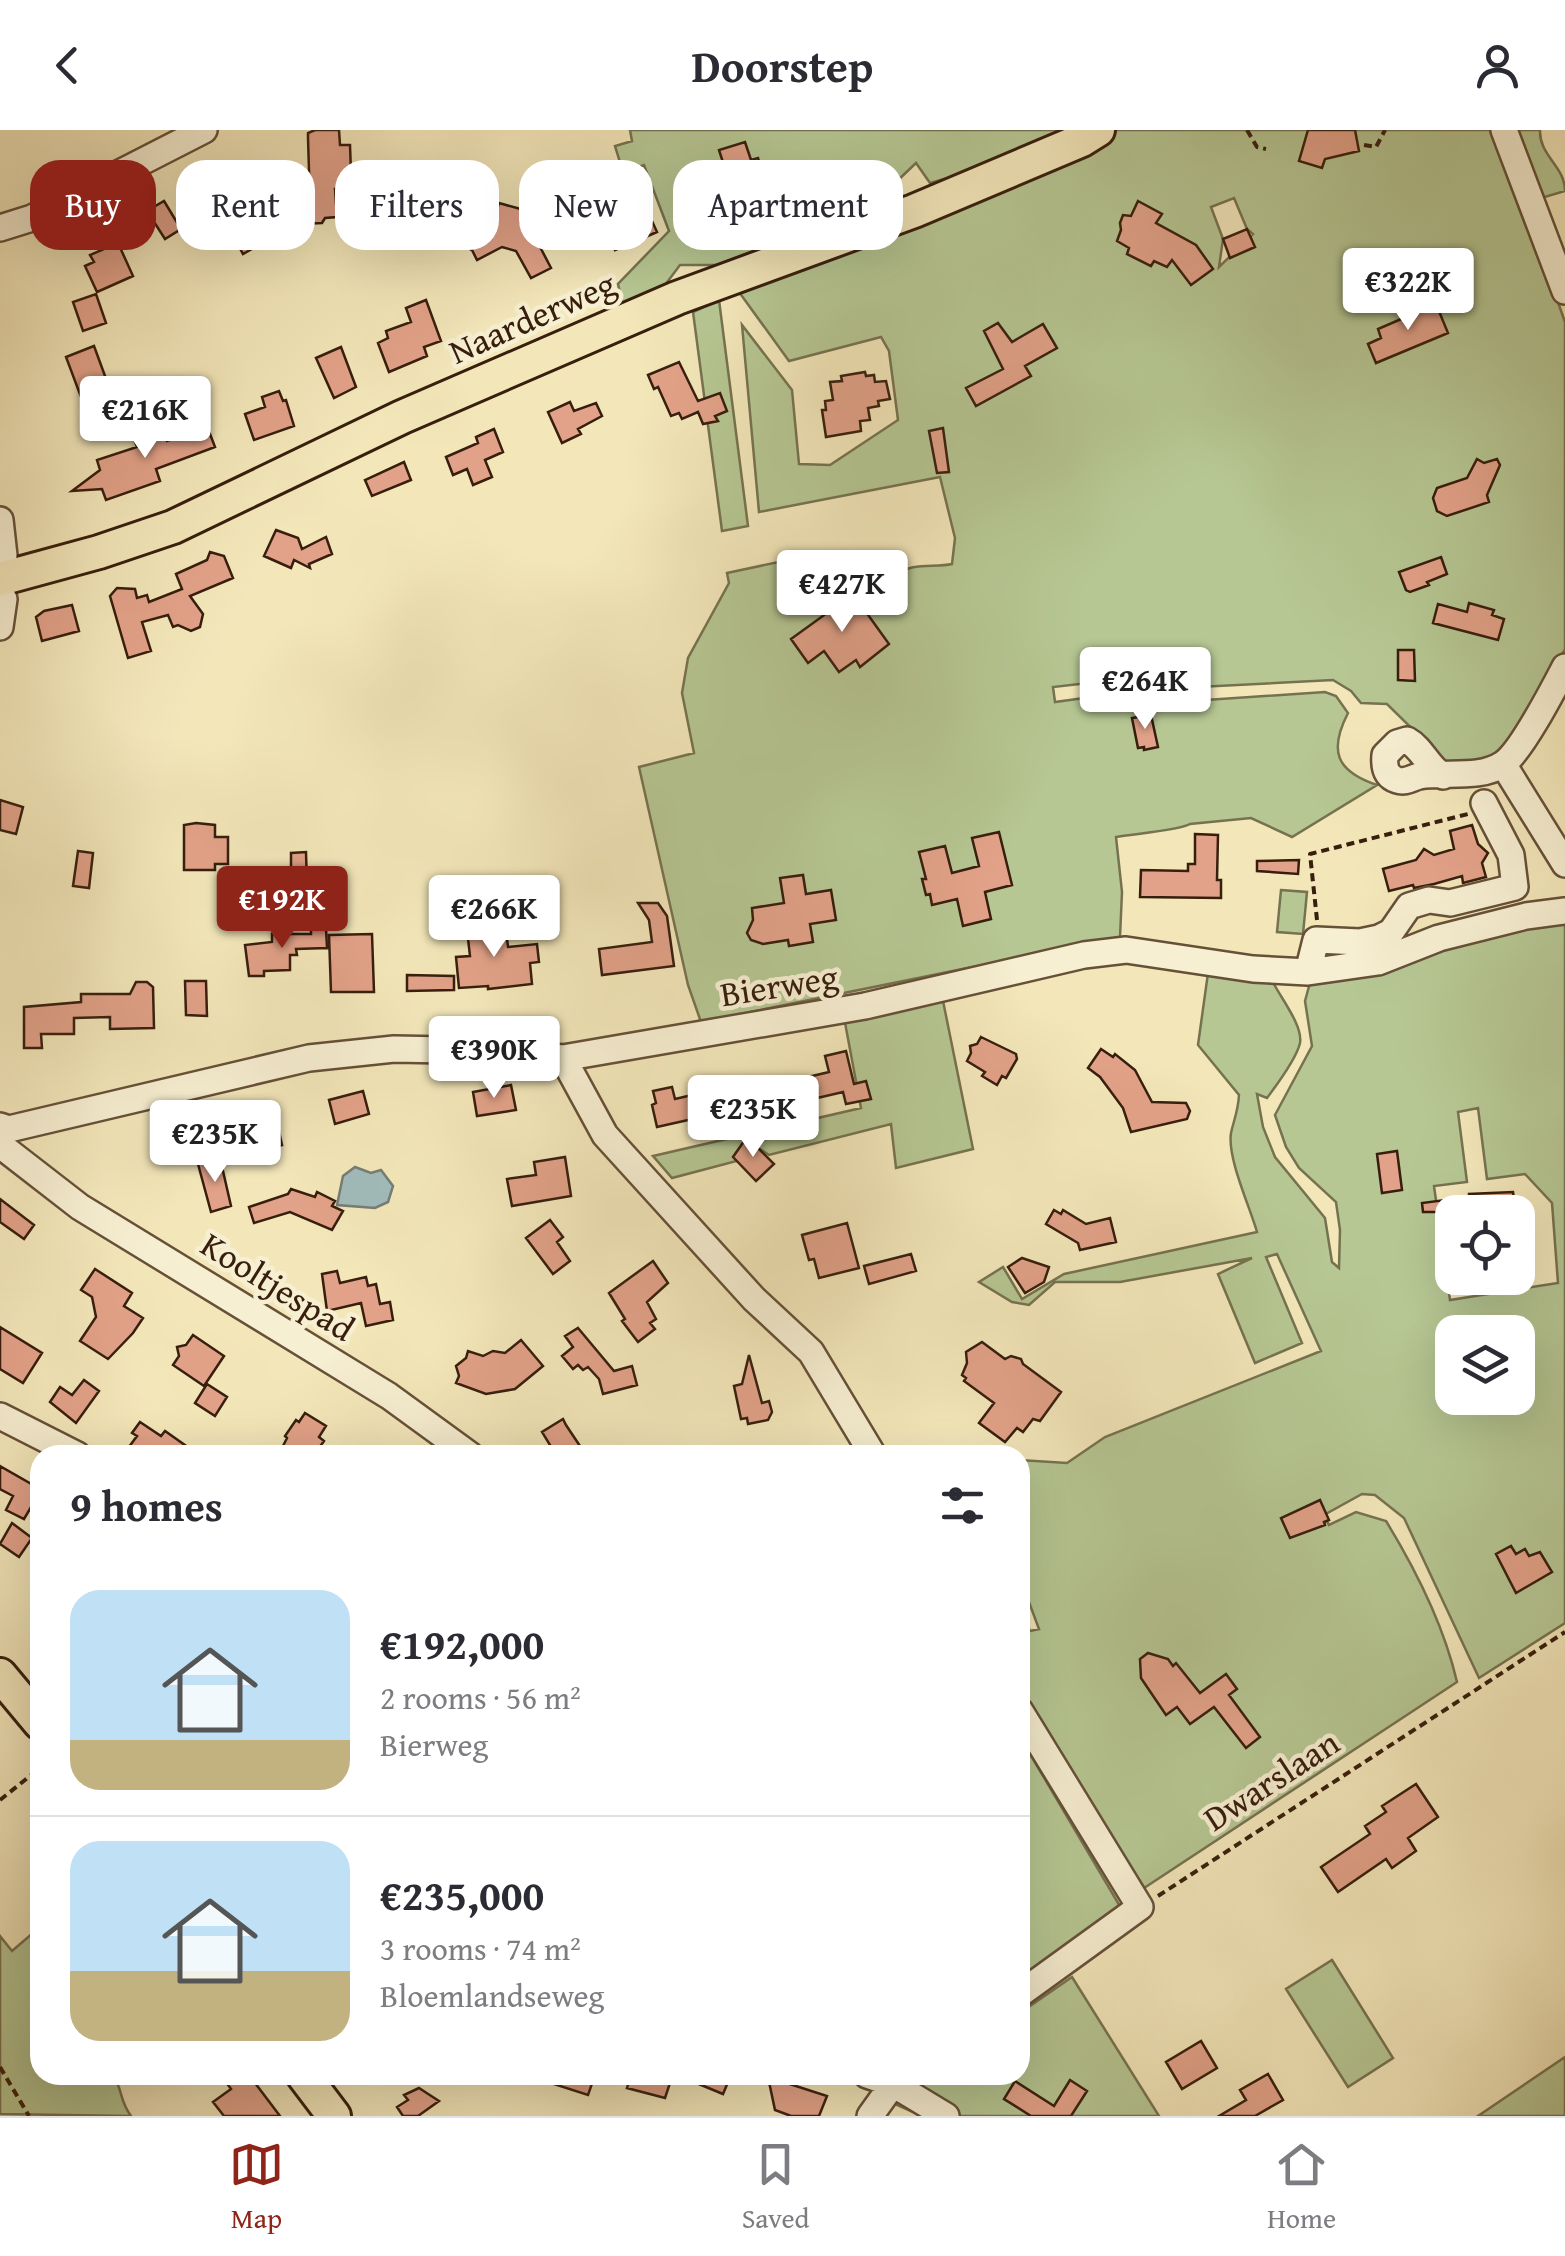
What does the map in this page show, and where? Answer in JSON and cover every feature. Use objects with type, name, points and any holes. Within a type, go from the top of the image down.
[{"type":"main road","name":"Naarderweg","points":[[2,578],[100,552],[173,527],[402,417],[677,298],[914,212],[1098,130]]},
{"type":"main road","points":[[0,1675],[30,1711]]},
{"type":"main road","points":[[311,2085],[334,2116]]},
{"type":"street","points":[[0,228],[32,218],[204,130]]},
{"type":"street","points":[[1504,130],[1565,291]]},
{"type":"street","points":[[0,520],[0,627]]},
{"type":"street","points":[[1443,776],[1503,764],[1565,667]]},
{"type":"street","points":[[1503,764],[1565,864]]},
{"type":"street","points":[[1308,972],[1316,940],[1360,942],[1380,938],[1391,932],[1409,906],[1429,900],[1450,903],[1515,886],[1511,855],[1486,806]]},
{"type":"street","name":"Bierweg","points":[[2,1134],[309,1058],[394,1049],[500,1050],[563,1058],[865,1006],[1084,955],[1126,950],[1308,972],[1378,962],[1439,938],[1526,916],[1565,911]]},
{"type":"street","points":[[563,1058],[605,1135],[754,1299],[811,1352],[867,1445]]},
{"type":"street","name":"Kooltjespad","points":[[2,1134],[80,1207],[389,1396],[456,1445]]},
{"type":"street","points":[[0,1416],[57,1445]]},
{"type":"street","points":[[1030,1727],[1140,1907],[1030,1987]]},
{"type":"street","points":[[870,2116],[893,2085]]},
{"type":"street","points":[[906,2085],[946,2116]]},
{"type":"path","points":[[1247,130],[1258,147],[1266,150]]},
{"type":"path","points":[[1364,145],[1376,147],[1384,130]]},
{"type":"path","points":[[1320,940],[1310,854],[1486,806]]},
{"type":"path","name":"Dwarslaan","points":[[1140,1907],[1565,1632]]},
{"type":"path","points":[[0,1800],[30,1776]]},
{"type":"path","points":[[0,2068],[29,2116]]},
{"type":"green space","points":[[630,130],[1072,130],[1012,160],[930,183],[916,163],[903,175],[903,160],[673,160],[673,250],[756,250],[717,265],[680,265],[665,285],[623,306],[618,284],[669,231],[653,189],[653,160],[619,160],[615,146],[632,141]]},
{"type":"green space","points":[[1100,130],[1497,130],[1565,322],[1565,649],[1531,711],[1496,758],[1450,766],[1387,704],[1361,703],[1333,680],[1198,687],[1114,680],[1053,687],[1055,702],[1113,694],[1191,701],[1325,692],[1336,696],[1348,713],[1338,748],[1344,766],[1377,785],[1292,837],[1251,818],[1116,837],[1122,892],[1120,937],[701,1022],[688,985],[639,767],[694,753],[682,693],[688,658],[729,583],[727,573],[788,560],[816,588],[873,607],[903,571],[952,564],[955,538],[940,477],[759,512],[742,325],[792,390],[799,464],[830,465],[898,420],[889,351],[881,337],[789,361],[739,292],[833,250],[903,250],[903,218]],"holes":[[[1234,198],[1253,234],[1219,267],[1223,239],[1211,207]]]},
{"type":"green space","points":[[1513,130],[1540,130],[1543,147],[1561,175],[1565,191],[1538,199]]},
{"type":"green space","points":[[719,300],[748,526],[722,531],[693,312]]},
{"type":"green space","points":[[1281,890],[1307,892],[1303,934],[1277,932]]},
{"type":"green space","points":[[1565,923],[1565,1623],[1479,1678],[1404,1518],[1375,1495],[1362,1494],[1324,1515],[1329,1525],[1356,1512],[1386,1521],[1428,1599],[1457,1682],[1138,1892],[1030,1719],[1030,1631],[1039,1629],[1030,1605],[1030,1461],[1067,1463],[1105,1437],[1321,1351],[1277,1254],[1266,1257],[1302,1343],[1255,1363],[1218,1274],[1252,1258],[1120,1282],[1055,1282],[1029,1305],[1012,1302],[979,1282],[1003,1267],[1022,1299],[1064,1274],[1257,1232],[1231,1143],[1239,1095],[1198,1045],[1208,973],[1274,984],[1295,1021],[1300,1043],[1295,1056],[1267,1098],[1257,1094],[1263,1127],[1275,1157],[1325,1218],[1332,1262],[1339,1268],[1336,1202],[1299,1168],[1286,1147],[1275,1115],[1312,1046],[1305,1001],[1311,979],[1467,930]]},
{"type":"green space","points":[[941,991],[973,1149],[896,1168],[891,1124],[769,1155],[760,1149],[752,1157],[672,1178],[653,1156],[861,1108],[843,1012]]},
{"type":"green space","points":[[1030,1754],[1121,1908],[1030,1981]]},
{"type":"green space","points":[[0,1936],[12,1951],[30,1936],[30,2085],[118,2085],[131,2116],[0,2114]]},
{"type":"green space","points":[[1332,1960],[1393,2058],[1348,2087],[1286,1989]]},
{"type":"green space","points":[[1072,1977],[1159,2116],[922,2116],[897,2105],[897,2100],[916,2085],[1030,2085],[1030,2006]]},
{"type":"green space","points":[[1565,2057],[1565,2116],[1478,2116]]},
{"type":"water","points":[[355,1167],[371,1173],[381,1170],[393,1186],[388,1202],[375,1208],[337,1205],[343,1176]]},
{"type":"building","points":[[339,130],[340,145],[350,145],[351,160],[335,160],[335,217],[325,218],[322,223],[315,223],[315,160],[309,160],[308,133]]},
{"type":"building","points":[[1308,130],[1355,130],[1359,151],[1325,159],[1322,168],[1299,161]]},
{"type":"building","points":[[745,142],[751,160],[722,160],[719,150]]},
{"type":"building","points":[[164,201],[176,221],[176,232],[165,239],[156,225],[156,206]]},
{"type":"building","points":[[1138,201],[1162,214],[1156,223],[1196,245],[1213,269],[1191,285],[1172,260],[1167,267],[1154,261],[1151,266],[1127,254],[1129,248],[1117,241],[1120,223],[1123,215],[1131,216]]},
{"type":"building","points":[[499,203],[519,209],[519,250],[542,250],[551,268],[531,278],[516,251],[499,249]]},
{"type":"building","points":[[1247,229],[1255,247],[1230,258],[1223,239]]},
{"type":"building","points":[[102,250],[121,250],[133,276],[97,292],[85,266],[94,262],[90,255]]},
{"type":"building","points":[[472,250],[496,250],[477,260]]},
{"type":"building","points":[[96,294],[106,323],[83,331],[73,302]]},
{"type":"building","points":[[426,300],[441,341],[424,347],[427,356],[389,372],[378,343],[388,338],[386,331],[411,322],[406,308]]},
{"type":"building","points":[[1436,304],[1448,333],[1376,363],[1368,344],[1381,338],[1378,329]]},
{"type":"building","points":[[998,323],[1012,342],[1043,324],[1057,348],[1025,366],[1031,376],[976,406],[966,388],[1003,369],[984,331]]},
{"type":"building","points":[[94,346],[112,395],[84,405],[66,357]]},
{"type":"building","points":[[341,347],[356,387],[334,398],[316,358]]},
{"type":"building","points":[[679,362],[698,401],[720,393],[727,411],[715,416],[718,421],[703,424],[698,412],[682,419],[679,413],[671,416],[648,375]]},
{"type":"building","points":[[865,372],[866,376],[874,375],[875,382],[886,381],[890,399],[868,408],[870,420],[860,421],[861,431],[826,437],[822,410],[826,410],[825,401],[833,400],[830,382]]},
{"type":"building","points":[[279,391],[294,426],[254,440],[245,414],[265,407],[262,397]]},
{"type":"building","points":[[570,402],[574,411],[596,403],[602,416],[578,429],[581,434],[562,443],[548,412]]},
{"type":"building","points":[[160,424],[167,441],[207,426],[215,447],[156,469],[160,481],[106,500],[102,489],[72,491],[100,470],[97,460],[137,447],[132,434]]},
{"type":"building","points":[[943,428],[949,472],[937,473],[929,431]]},
{"type":"building","points":[[494,429],[503,452],[485,460],[492,477],[473,485],[467,469],[453,475],[446,457],[478,443],[476,437]]},
{"type":"building","points":[[1477,459],[1484,463],[1497,459],[1500,465],[1487,495],[1489,502],[1447,516],[1437,511],[1433,498],[1437,488],[1467,478]]},
{"type":"building","points":[[404,462],[411,480],[372,496],[365,480]]},
{"type":"building","points":[[276,530],[298,538],[302,549],[326,537],[332,554],[309,564],[310,568],[294,560],[291,568],[264,556]]},
{"type":"building","points":[[210,552],[224,556],[233,578],[190,596],[203,614],[200,627],[191,631],[178,625],[173,627],[168,615],[142,622],[151,651],[128,658],[110,596],[117,588],[135,589],[137,598],[147,595],[149,602],[182,589],[176,574],[207,560]]},
{"type":"building","points":[[1441,557],[1447,574],[1427,582],[1429,585],[1406,590],[1399,572]]},
{"type":"building","points":[[853,594],[889,644],[860,667],[856,660],[839,672],[824,651],[808,663],[791,639],[827,613],[823,607],[839,596],[843,602]]},
{"type":"building","points":[[1469,603],[1494,610],[1492,615],[1504,619],[1498,640],[1433,623],[1438,604],[1467,612]]},
{"type":"building","points":[[72,605],[79,631],[42,641],[36,617],[44,611]]},
{"type":"building","points":[[1398,650],[1414,650],[1415,681],[1398,680]]},
{"type":"building","points":[[1151,715],[1158,747],[1144,750],[1138,748],[1132,718]]},
{"type":"building","points":[[0,800],[23,807],[16,834],[0,830]]},
{"type":"building","points":[[184,825],[215,825],[215,837],[228,837],[228,864],[215,864],[215,870],[184,870]]},
{"type":"building","points":[[1472,825],[1478,844],[1488,853],[1482,863],[1486,877],[1463,883],[1462,876],[1389,891],[1383,869],[1416,860],[1424,849],[1434,855],[1454,849],[1450,831]]},
{"type":"building","points":[[999,832],[1012,885],[985,892],[991,919],[963,926],[957,899],[932,905],[930,894],[926,895],[919,852],[945,846],[952,873],[979,866],[972,838]]},
{"type":"building","points":[[1195,834],[1218,835],[1217,880],[1221,880],[1221,898],[1140,897],[1141,870],[1188,871],[1188,864],[1195,864]]},
{"type":"building","points":[[78,851],[93,853],[89,888],[73,886]]},
{"type":"building","points":[[306,852],[307,888],[291,888],[291,853]]},
{"type":"building","points":[[1299,860],[1298,874],[1257,871],[1257,861]]},
{"type":"building","points":[[803,875],[806,894],[831,890],[836,920],[810,924],[813,942],[789,946],[788,940],[763,944],[751,940],[747,933],[753,920],[752,908],[784,903],[780,878]]},
{"type":"building","points":[[638,903],[658,903],[667,916],[674,966],[602,975],[599,949],[652,942],[649,920]]},
{"type":"building","points":[[482,919],[483,932],[506,930],[508,947],[537,944],[539,962],[530,963],[532,984],[459,988],[456,957],[470,956],[466,921]]},
{"type":"building","points":[[326,928],[327,948],[296,949],[297,955],[290,955],[290,970],[249,976],[245,945],[272,942],[272,934],[311,934],[311,929]]},
{"type":"building","points":[[372,934],[374,992],[331,992],[329,935]]},
{"type":"building","points":[[407,975],[454,976],[454,990],[407,991]]},
{"type":"building","points":[[185,981],[206,981],[207,1016],[186,1015]]},
{"type":"building","points":[[136,982],[147,982],[153,987],[154,1028],[110,1029],[110,1017],[74,1018],[74,1034],[41,1034],[42,1048],[24,1048],[24,1007],[81,1002],[81,994],[130,994]]},
{"type":"building","points":[[981,1037],[1016,1054],[1006,1078],[1002,1076],[997,1085],[967,1061],[970,1046]]},
{"type":"building","points":[[1101,1049],[1113,1057],[1115,1054],[1135,1070],[1152,1102],[1186,1103],[1190,1111],[1187,1119],[1131,1132],[1123,1108],[1100,1077],[1088,1068]]},
{"type":"building","points":[[846,1051],[854,1084],[866,1081],[871,1099],[846,1104],[843,1092],[813,1099],[808,1077],[829,1072],[825,1056]]},
{"type":"building","points":[[511,1085],[516,1110],[477,1116],[473,1092]]},
{"type":"building","points":[[672,1087],[675,1099],[692,1095],[697,1118],[657,1127],[653,1091]]},
{"type":"building","points":[[363,1091],[369,1114],[335,1124],[329,1100]]},
{"type":"building","points":[[274,1108],[282,1145],[268,1149],[270,1155],[244,1161],[240,1143],[253,1139],[247,1114]]},
{"type":"building","points":[[183,1128],[185,1135],[192,1132],[206,1140],[209,1152],[168,1163],[162,1137],[168,1136],[166,1132]]},
{"type":"building","points":[[747,1137],[774,1164],[756,1181],[733,1157]]},
{"type":"building","points":[[1397,1151],[1402,1190],[1382,1193],[1377,1154]]},
{"type":"building","points":[[565,1157],[571,1196],[512,1206],[507,1179],[536,1175],[534,1162]]},
{"type":"building","points":[[220,1158],[231,1206],[211,1212],[198,1164]]},
{"type":"building","points":[[291,1189],[315,1197],[317,1192],[335,1201],[332,1206],[343,1211],[332,1230],[290,1212],[254,1223],[249,1207],[288,1194]]},
{"type":"building","points":[[1513,1192],[1513,1195],[1469,1195]]},
{"type":"building","points":[[0,1199],[34,1225],[24,1239],[0,1222]]},
{"type":"building","points":[[1435,1201],[1435,1212],[1423,1212],[1422,1203]]},
{"type":"building","points":[[1054,1210],[1061,1214],[1063,1210],[1086,1224],[1110,1218],[1116,1242],[1080,1250],[1078,1243],[1046,1224]]},
{"type":"building","points":[[550,1220],[563,1237],[557,1242],[570,1261],[553,1274],[526,1238]]},
{"type":"building","points":[[847,1223],[859,1268],[819,1278],[802,1235]]},
{"type":"building","points":[[911,1254],[916,1271],[869,1284],[864,1266]]},
{"type":"building","points":[[1022,1258],[1049,1267],[1044,1282],[1025,1293],[1008,1267]]},
{"type":"building","points":[[653,1261],[668,1283],[647,1302],[656,1319],[650,1323],[655,1329],[638,1342],[622,1321],[625,1319],[609,1293]]},
{"type":"building","points":[[95,1269],[132,1293],[124,1306],[143,1318],[108,1359],[80,1341],[96,1317],[92,1297],[81,1290]]},
{"type":"building","points":[[337,1271],[340,1283],[366,1277],[368,1286],[376,1284],[380,1304],[390,1302],[393,1320],[366,1326],[361,1303],[327,1311],[322,1274]]},
{"type":"building","points":[[0,1327],[42,1353],[23,1383],[0,1369]]},
{"type":"building","points":[[578,1328],[614,1371],[632,1366],[637,1385],[603,1394],[599,1379],[588,1367],[583,1370],[578,1365],[573,1369],[562,1356],[573,1347],[565,1336]]},
{"type":"building","points":[[193,1335],[224,1356],[204,1386],[173,1365],[179,1356],[177,1347],[186,1345]]},
{"type":"building","points":[[521,1340],[543,1366],[515,1389],[486,1394],[456,1383],[456,1366],[468,1351],[483,1356],[493,1351],[505,1353]]},
{"type":"building","points":[[982,1342],[1005,1359],[1021,1359],[1061,1392],[1040,1421],[1033,1419],[1023,1432],[1017,1428],[1005,1442],[979,1423],[994,1403],[964,1381],[962,1375],[966,1352]]},
{"type":"building","points":[[749,1355],[762,1403],[769,1401],[772,1412],[768,1420],[748,1424],[747,1418],[741,1419],[734,1386],[742,1384]]},
{"type":"building","points":[[84,1380],[99,1391],[76,1423],[50,1402],[60,1387],[72,1395]]},
{"type":"building","points":[[207,1384],[227,1397],[215,1416],[195,1403]]},
{"type":"building","points":[[305,1413],[326,1426],[319,1437],[324,1441],[321,1445],[284,1445],[285,1436],[296,1420],[299,1422]]},
{"type":"building","points":[[563,1419],[580,1445],[550,1445],[542,1432]]},
{"type":"building","points":[[140,1422],[161,1436],[165,1431],[185,1445],[130,1445],[137,1436],[132,1433]]},
{"type":"building","points":[[0,1466],[30,1483],[30,1509],[24,1519],[6,1510],[13,1496],[0,1489]]},
{"type":"building","points":[[1320,1500],[1329,1520],[1290,1538],[1281,1518]]},
{"type":"building","points":[[12,1523],[30,1536],[19,1557],[0,1544]]},
{"type":"building","points":[[1511,1546],[1516,1554],[1525,1549],[1529,1556],[1540,1552],[1552,1572],[1516,1593],[1496,1554]]},
{"type":"building","points":[[1148,1653],[1168,1659],[1173,1666],[1176,1663],[1200,1693],[1226,1674],[1237,1689],[1229,1695],[1260,1737],[1246,1748],[1214,1707],[1190,1724],[1177,1707],[1166,1715],[1141,1678],[1140,1659]]},
{"type":"building","points":[[1416,1784],[1438,1817],[1408,1838],[1416,1851],[1392,1868],[1386,1859],[1338,1892],[1321,1867],[1370,1834],[1365,1826],[1386,1812],[1382,1806]]},
{"type":"building","points":[[1201,2041],[1217,2068],[1182,2089],[1166,2062]]},
{"type":"building","points":[[1268,2074],[1283,2100],[1255,2116],[1219,2116],[1246,2100],[1240,2090]]},
{"type":"building","points":[[1070,2080],[1087,2091],[1071,2116],[1031,2116],[1004,2099],[1013,2085],[1021,2085],[1054,2106]]},
{"type":"building","points":[[228,2085],[257,2085],[280,2116],[224,2116],[213,2102],[231,2089]]},
{"type":"building","points":[[557,2085],[592,2085],[588,2095]]},
{"type":"building","points":[[628,2085],[669,2085],[665,2098],[627,2088]]},
{"type":"building","points":[[701,2085],[727,2085],[723,2094]]},
{"type":"building","points":[[770,2085],[793,2085],[827,2096],[819,2116],[791,2116],[775,2110]]},
{"type":"building","points":[[419,2088],[439,2101],[418,2116],[403,2116],[397,2107],[408,2100],[404,2095]]}]
